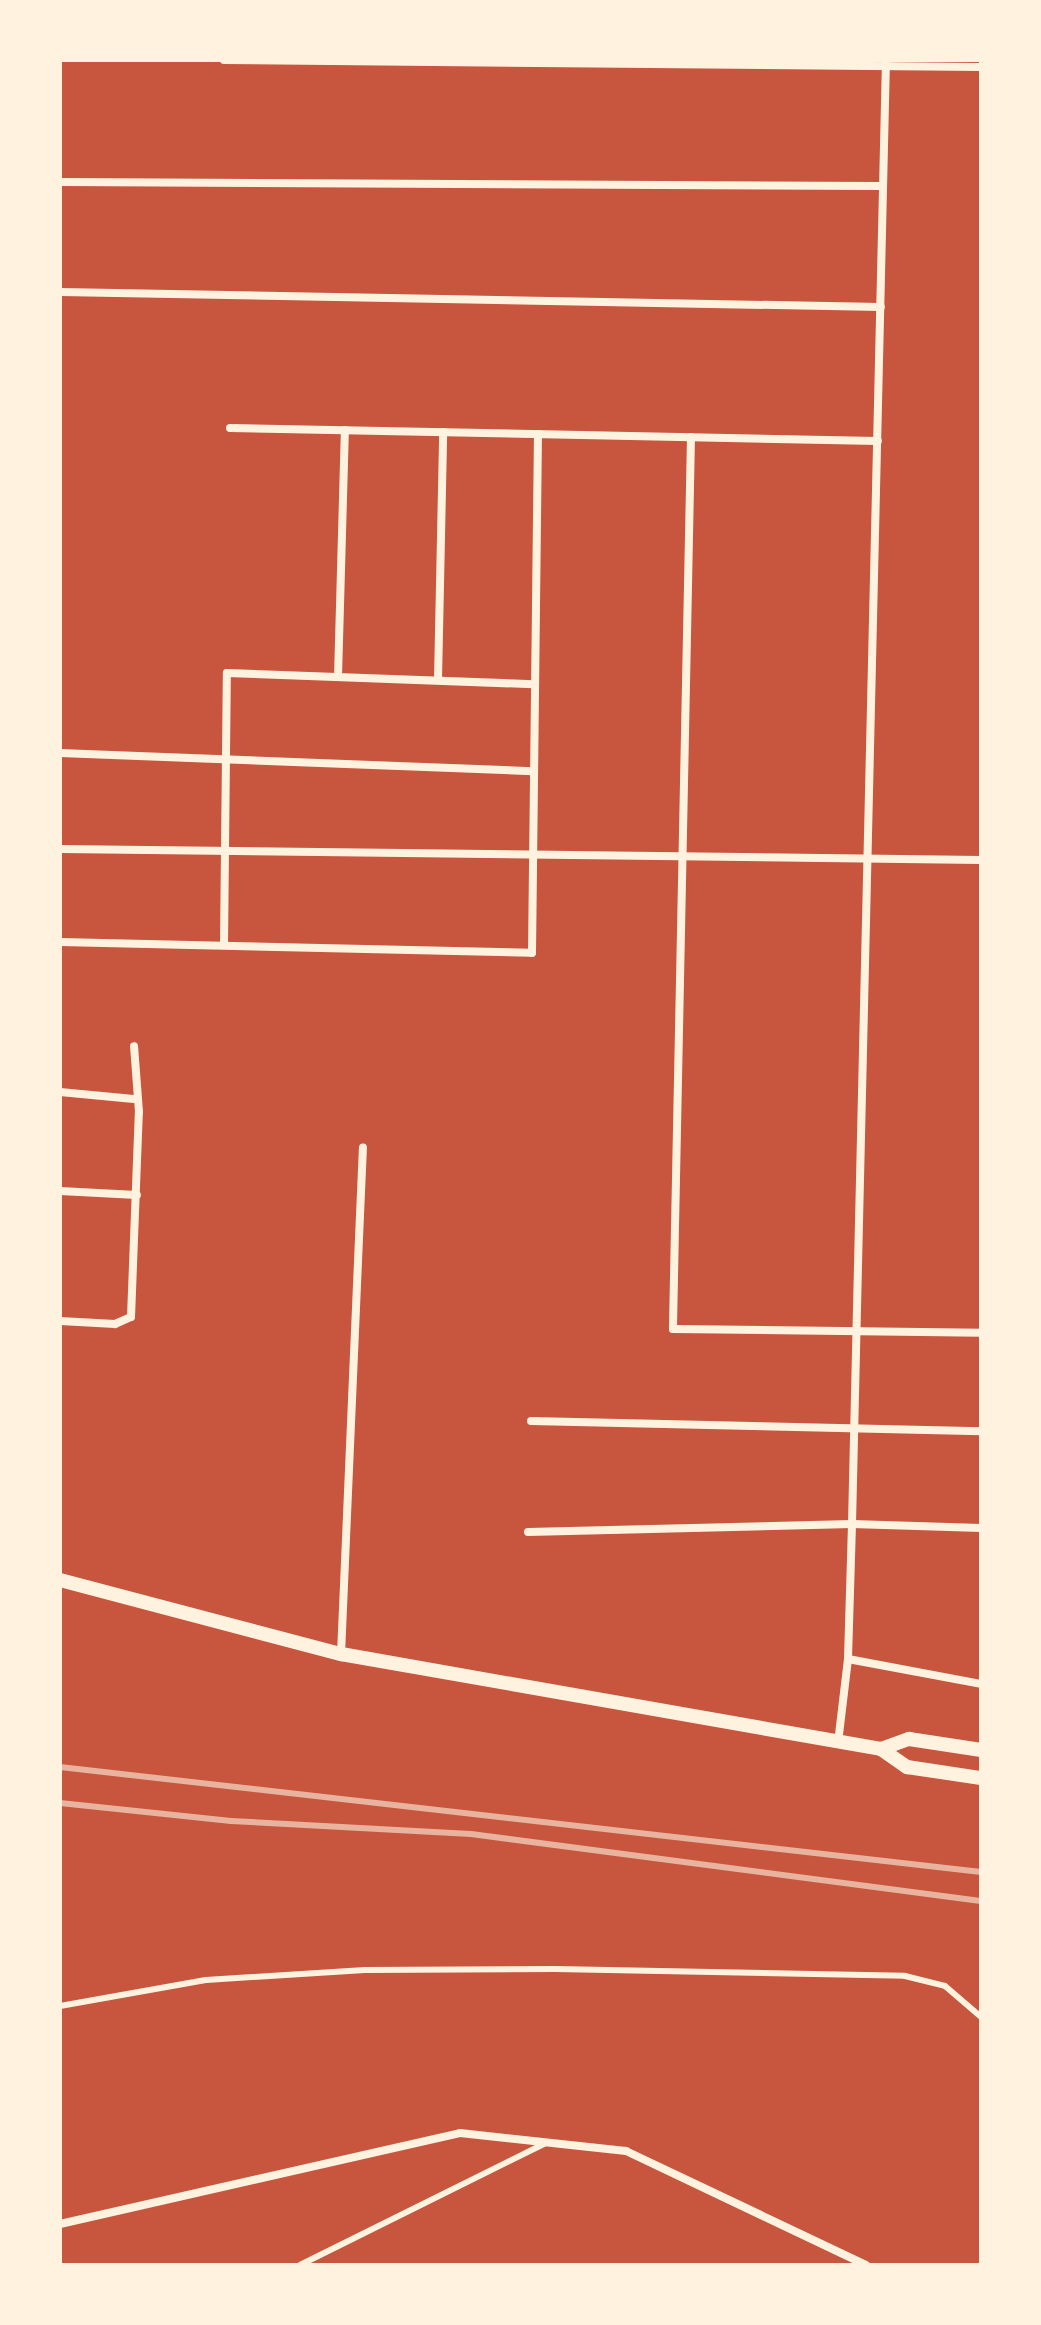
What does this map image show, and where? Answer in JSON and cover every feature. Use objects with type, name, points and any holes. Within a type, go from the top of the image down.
[{"type":"street","points":[[224,60],[886,63],[981,67]]},
{"type":"street","points":[[838,1743],[848,1659],[855,1428],[886,63]]},
{"type":"street","points":[[60,182],[883,186]]},
{"type":"street","points":[[60,292],[881,307]]},
{"type":"street","points":[[230,428],[878,441]]},
{"type":"street","points":[[338,677],[345,430]]},
{"type":"street","points":[[438,680],[443,432]]},
{"type":"street","points":[[60,942],[532,953],[538,434]]},
{"type":"street","points":[[691,437],[673,1329],[857,1334],[981,1333]]},
{"type":"street","points":[[224,945],[227,673],[534,684]]},
{"type":"street","points":[[60,753],[533,771]]},
{"type":"street","points":[[60,849],[981,860]]},
{"type":"street","points":[[60,1321],[115,1324],[131,1317],[139,1112],[134,1099],[134,1046]]},
{"type":"street","points":[[60,1092],[134,1099]]},
{"type":"street","points":[[341,1654],[363,1147]]},
{"type":"street","points":[[60,1191],[137,1195]]},
{"type":"street","points":[[531,1421],[981,1431]]},
{"type":"street","points":[[528,1532],[852,1524],[981,1528]]},
{"type":"street","points":[[60,1580],[341,1654],[881,1749],[907,1767],[981,1778]]},
{"type":"street","points":[[848,1659],[981,1684]]},
{"type":"street","points":[[881,1749],[909,1739],[981,1750]]},
{"type":"street","points":[[60,2224],[460,2133],[626,2151],[866,2265]]},
{"type":"lane","points":[[60,2006],[206,1980],[365,1970],[555,1969],[905,1976],[945,1986],[981,2017]]},
{"type":"lane","points":[[300,2265],[546,2143]]},
{"type":"railway","points":[[60,1767],[981,1872]]},
{"type":"railway","points":[[60,1803],[231,1821],[471,1834],[981,1901]]}]
